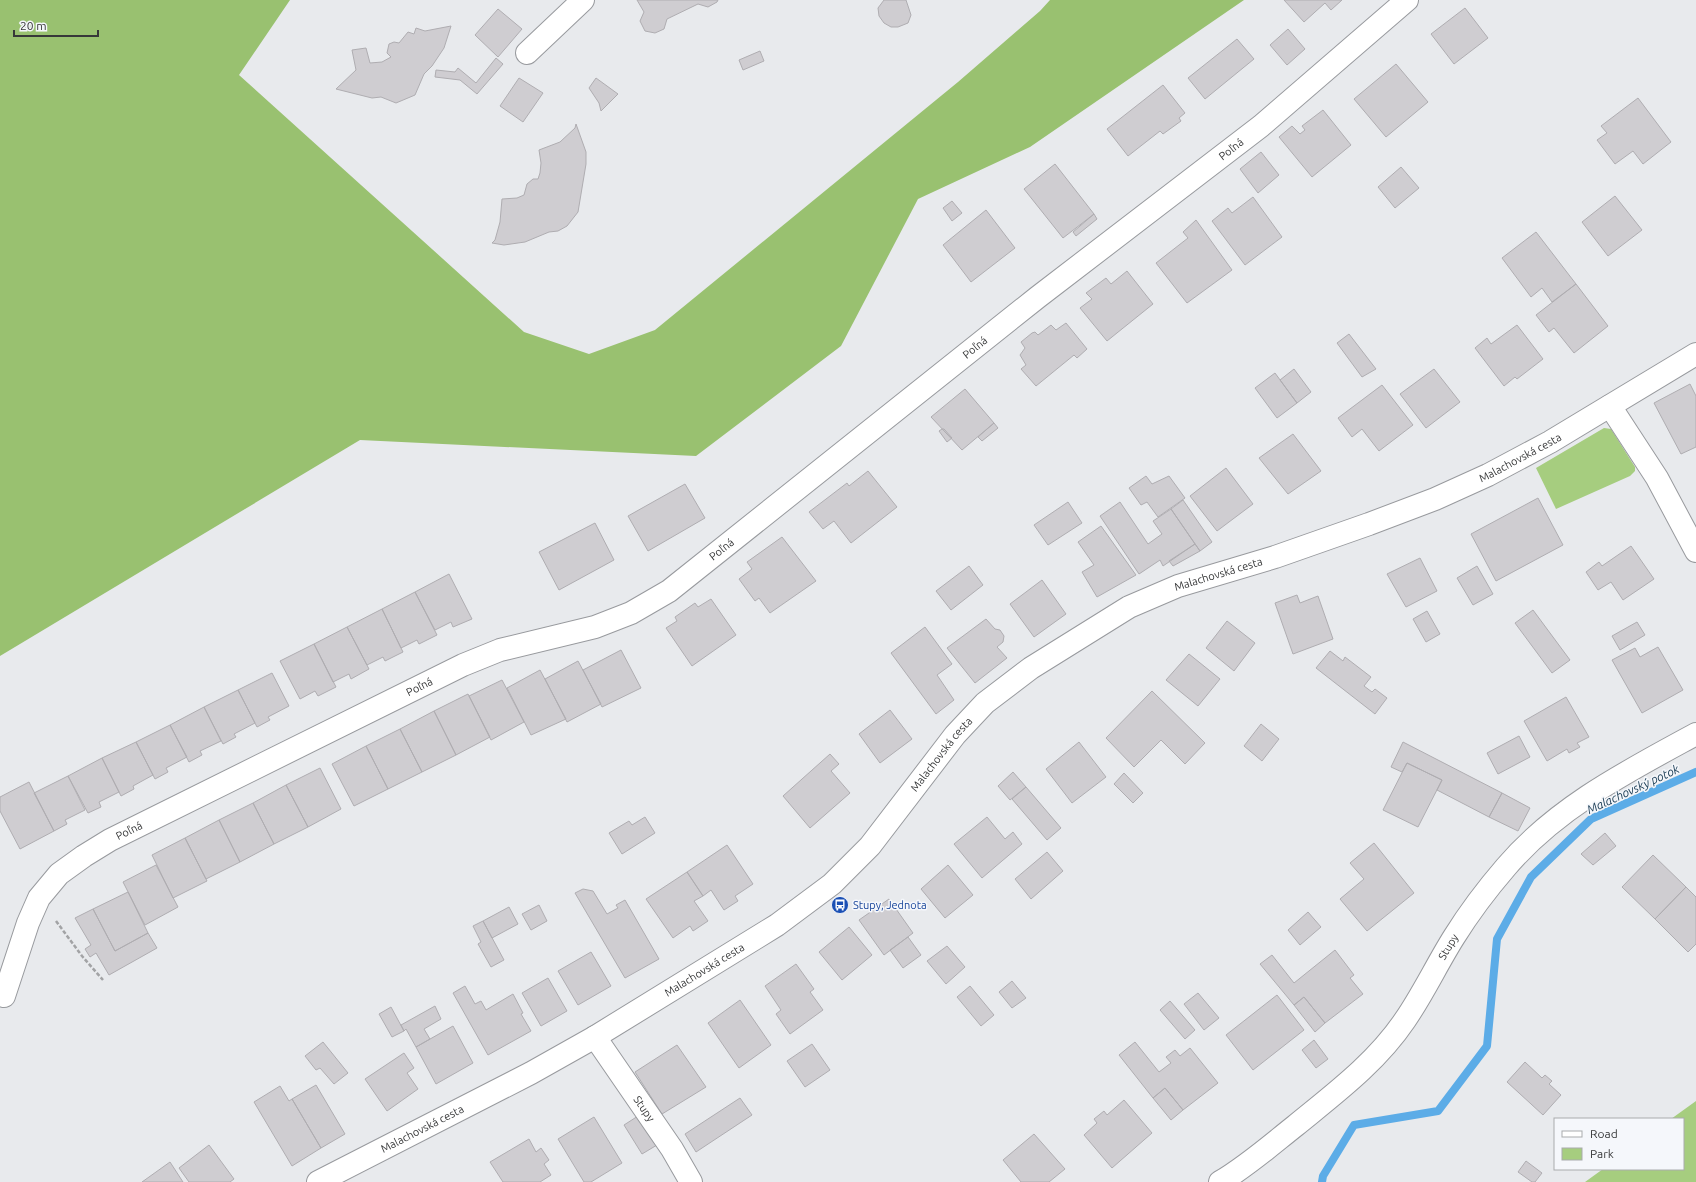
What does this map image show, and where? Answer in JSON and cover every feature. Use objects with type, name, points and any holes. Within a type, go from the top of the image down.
[{"type":"street","points":[[527,53],[583,0]]},
{"type":"street","name":"Poľná","points":[[4,996],[28,923],[39,898],[59,874],[84,856],[110,840],[463,665],[500,650],[594,628],[631,613],[669,591],[1038,297],[1261,126],[1407,0]]},
{"type":"street","name":"Malachovská cesta","points":[[318,1182],[531,1073],[595,1037],[777,925],[832,884],[870,846],[955,735],[985,703],[1031,668],[1078,637],[1129,607],[1178,586],[1275,557],[1369,524],[1435,499],[1488,475],[1550,442],[1695,352]]},
{"type":"street","points":[[1610,406],[1656,478],[1696,551]]},
{"type":"street","name":"Stupy","points":[[1220,1182],[1272,1144],[1357,1076],[1387,1044],[1405,1020],[1455,935],[1506,866],[1529,842],[1559,816],[1587,796],[1631,769],[1696,734]]},
{"type":"street","name":"Stupy","points":[[595,1037],[672,1149],[691,1182]]},
{"type":"path","points":[[59,924],[82,956],[103,980]]},
{"type":"green space","points":[[0,0],[290,0],[239,75],[524,332],[589,354],[655,330],[958,82],[1040,11],[1050,0],[1244,0],[1030,147],[918,199],[841,346],[696,456],[360,440],[0,656]]},
{"type":"green space","points":[[1604,428],[1611,429],[1635,467],[1635,471],[1630,476],[1556,509],[1536,468]]},
{"type":"green space","points":[[1696,1101],[1696,1182],[1585,1182],[1602,1170],[1684,1170],[1684,1118],[1672,1118]]},
{"type":"building","points":[[637,0],[718,0],[708,7],[698,4],[667,19],[664,29],[655,33],[645,31],[640,21],[644,12]]},
{"type":"building","points":[[884,0],[906,0],[911,15],[908,23],[898,27],[891,27],[884,23],[879,16],[878,8]]},
{"type":"building","points":[[1284,0],[1342,0],[1331,10],[1325,3],[1304,22]]},
{"type":"building","points":[[1465,8],[1488,38],[1454,64],[1431,34]]},
{"type":"building","points":[[498,9],[522,29],[498,57],[475,35]]},
{"type":"building","points":[[451,26],[444,48],[432,66],[424,74],[415,95],[396,103],[381,97],[372,98],[336,89],[356,70],[352,50],[366,48],[370,63],[382,62],[391,57],[387,53],[389,44],[394,42],[399,43],[408,32],[414,34],[416,28],[425,31]]},
{"type":"building","points":[[1288,29],[1305,49],[1287,65],[1270,45]]},
{"type":"building","points":[[1237,39],[1254,59],[1205,99],[1188,78]]},
{"type":"building","points":[[760,51],[764,61],[743,70],[739,60]]},
{"type":"building","points":[[496,58],[503,64],[477,94],[460,80],[435,77],[436,70],[455,72],[458,68],[476,83]]},
{"type":"building","points":[[1396,64],[1428,102],[1386,137],[1354,99]]},
{"type":"building","points":[[519,78],[543,93],[523,122],[500,106]]},
{"type":"building","points":[[596,78],[618,94],[601,111],[599,103],[589,88]]},
{"type":"building","points":[[1163,85],[1185,113],[1179,118],[1181,121],[1163,134],[1160,131],[1128,156],[1107,129]]},
{"type":"building","points":[[1638,98],[1671,142],[1643,164],[1633,151],[1615,164],[1597,140],[1607,133],[1601,126]]},
{"type":"building","points":[[1323,110],[1351,145],[1312,177],[1279,137],[1292,126],[1300,134],[1305,130],[1302,126]]},
{"type":"building","points":[[576,124],[586,152],[586,164],[578,212],[567,226],[558,231],[549,232],[525,242],[504,245],[492,243],[495,240],[500,222],[502,199],[517,198],[524,195],[527,184],[533,179],[538,179],[540,173],[541,163],[539,150],[560,142],[575,128]]},
{"type":"building","points":[[1261,152],[1279,175],[1258,193],[1240,169]]},
{"type":"building","points":[[1055,164],[1094,214],[1063,238],[1024,189]]},
{"type":"building","points":[[1401,167],[1419,188],[1395,208],[1378,187]]},
{"type":"building","points":[[1615,196],[1642,230],[1608,256],[1582,222]]},
{"type":"building","points":[[1253,197],[1282,237],[1245,265],[1212,221],[1228,208],[1232,213]]},
{"type":"building","points":[[952,201],[962,213],[952,221],[943,208]]},
{"type":"building","points":[[986,210],[1015,248],[971,282],[943,245]]},
{"type":"building","points":[[1094,214],[1097,219],[1076,236],[1073,232]]},
{"type":"building","points":[[1196,220],[1232,270],[1187,303],[1156,263],[1188,238],[1183,232]]},
{"type":"building","points":[[1536,232],[1576,284],[1552,302],[1542,288],[1531,297],[1502,258]]},
{"type":"building","points":[[1127,271],[1153,304],[1107,341],[1080,308],[1092,299],[1086,293],[1106,278],[1111,284]]},
{"type":"building","points":[[1576,284],[1608,326],[1574,353],[1554,328],[1549,332],[1536,315]]},
{"type":"building","points":[[1066,323],[1087,349],[1077,358],[1074,355],[1036,386],[1021,369],[1026,365],[1020,355],[1025,348],[1021,342],[1032,333],[1035,332],[1038,335],[1051,325],[1056,330]]},
{"type":"building","points":[[1517,325],[1543,359],[1517,379],[1515,377],[1504,386],[1475,348],[1487,338],[1491,344]]},
{"type":"building","points":[[1349,334],[1376,369],[1362,377],[1337,343]]},
{"type":"building","points":[[1294,369],[1311,392],[1297,403],[1280,380]]},
{"type":"building","points":[[1434,369],[1460,402],[1426,428],[1400,394]]},
{"type":"building","points":[[1275,373],[1297,403],[1277,418],[1255,388]]},
{"type":"building","points":[[1690,384],[1696,396],[1696,447],[1681,454],[1654,403]]},
{"type":"building","points":[[1382,385],[1413,425],[1379,451],[1362,429],[1352,437],[1338,418]]},
{"type":"building","points":[[965,389],[994,423],[962,450],[931,417]]},
{"type":"building","points":[[994,423],[998,428],[982,441],[978,437]]},
{"type":"building","points":[[944,429],[952,438],[947,442],[939,431]]},
{"type":"building","points":[[1293,434],[1321,471],[1288,494],[1259,458]]},
{"type":"building","points":[[1226,468],[1253,504],[1217,531],[1190,496]]},
{"type":"building","points":[[868,471],[897,507],[851,543],[834,521],[823,529],[809,512],[847,483],[849,486]]},
{"type":"building","points":[[1146,476],[1152,484],[1169,476],[1185,498],[1158,517],[1147,502],[1141,505],[1129,488]]},
{"type":"building","points":[[685,484],[705,518],[648,551],[628,516]]},
{"type":"building","points":[[1538,498],[1563,545],[1496,581],[1471,534]]},
{"type":"building","points":[[1183,500],[1212,542],[1200,551],[1171,509]]},
{"type":"building","points":[[1068,502],[1082,523],[1048,545],[1034,525]]},
{"type":"building","points":[[1120,502],[1148,544],[1162,534],[1153,521],[1171,509],[1195,544],[1163,566],[1160,560],[1139,574],[1100,516]]},
{"type":"building","points":[[595,523],[614,560],[559,590],[539,552]]},
{"type":"building","points":[[1101,526],[1136,575],[1097,597],[1082,572],[1094,565],[1078,542]]},
{"type":"building","points":[[782,537],[816,581],[770,613],[759,598],[755,601],[739,579],[752,569],[747,562]]},
{"type":"building","points":[[1195,544],[1200,551],[1173,566],[1169,561]]},
{"type":"building","points":[[1631,546],[1654,579],[1623,600],[1611,582],[1598,590],[1586,572],[1599,562],[1602,566]]},
{"type":"building","points":[[1420,558],[1437,591],[1406,607],[1387,574]]},
{"type":"building","points":[[969,566],[983,585],[951,610],[936,591]]},
{"type":"building","points":[[1477,566],[1493,594],[1473,605],[1457,578]]},
{"type":"building","points":[[449,574],[472,619],[453,627],[451,622],[435,630],[415,592]]},
{"type":"building","points":[[1042,580],[1066,614],[1034,637],[1010,604]]},
{"type":"building","points":[[415,592],[437,635],[419,644],[417,640],[401,648],[382,609]]},
{"type":"building","points":[[1297,595],[1300,603],[1318,596],[1333,639],[1293,654],[1275,603]]},
{"type":"building","points":[[711,599],[736,635],[692,666],[666,628],[677,621],[675,617],[695,603],[698,607]]},
{"type":"building","points":[[382,609],[403,652],[385,661],[383,657],[367,665],[347,627]]},
{"type":"building","points":[[1533,610],[1570,660],[1552,673],[1515,623]]},
{"type":"building","points":[[1427,611],[1440,634],[1426,642],[1413,619]]},
{"type":"building","points":[[986,619],[995,629],[1000,630],[1004,636],[1003,642],[997,647],[1007,658],[975,683],[947,648]]},
{"type":"building","points":[[1227,621],[1255,643],[1234,671],[1206,648]]},
{"type":"building","points":[[1637,622],[1645,635],[1620,650],[1612,636]]},
{"type":"building","points":[[347,627],[369,669],[351,679],[349,674],[333,682],[314,644]]},
{"type":"building","points":[[925,627],[952,664],[937,675],[954,700],[936,714],[891,653]]},
{"type":"building","points":[[314,644],[336,687],[318,696],[315,691],[300,699],[280,661]]},
{"type":"building","points":[[1658,647],[1683,690],[1642,713],[1612,660],[1635,648],[1640,657]]},
{"type":"building","points":[[621,650],[641,688],[602,707],[583,670]]},
{"type":"building","points":[[1330,651],[1343,661],[1345,657],[1371,677],[1364,686],[1372,692],[1375,689],[1387,698],[1375,714],[1316,668]]},
{"type":"building","points":[[1189,654],[1220,679],[1198,706],[1166,680]]},
{"type":"building","points":[[578,661],[601,704],[567,722],[545,679]]},
{"type":"building","points":[[540,670],[566,719],[531,735],[507,688]]},
{"type":"building","points":[[272,673],[289,706],[268,717],[270,720],[257,727],[238,690]]},
{"type":"building","points":[[502,680],[524,722],[491,740],[469,696]]},
{"type":"building","points":[[238,690],[255,723],[234,734],[236,737],[223,744],[204,707]]},
{"type":"building","points":[[1152,691],[1205,743],[1185,764],[1161,740],[1134,767],[1106,738]]},
{"type":"building","points":[[468,694],[490,737],[456,755],[434,711]]},
{"type":"building","points":[[1566,697],[1589,737],[1577,743],[1580,747],[1569,753],[1567,749],[1547,761],[1524,721]]},
{"type":"building","points":[[204,707],[221,741],[200,751],[202,755],[189,762],[170,725]]},
{"type":"building","points":[[890,710],[912,739],[880,763],[859,734]]},
{"type":"building","points":[[434,711],[456,755],[422,772],[400,729]]},
{"type":"building","points":[[1261,724],[1279,739],[1262,761],[1244,746]]},
{"type":"building","points":[[170,725],[187,757],[166,768],[168,772],[155,779],[136,742]]},
{"type":"building","points":[[400,729],[422,772],[388,789],[366,746]]},
{"type":"building","points":[[1519,736],[1530,757],[1498,774],[1487,753]]},
{"type":"building","points":[[136,742],[153,775],[133,786],[134,789],[121,796],[102,758]]},
{"type":"building","points":[[1079,742],[1106,777],[1072,803],[1046,769]]},
{"type":"building","points":[[1403,742],[1502,793],[1489,817],[1437,790],[1442,780],[1407,763],[1402,772],[1391,767]]},
{"type":"building","points":[[366,746],[388,789],[354,806],[332,764]]},
{"type":"building","points":[[830,754],[839,764],[831,771],[850,793],[810,828],[783,796]]},
{"type":"building","points":[[102,758],[119,792],[99,802],[101,807],[88,813],[68,776]]},
{"type":"building","points":[[1407,763],[1442,780],[1418,827],[1383,810]]},
{"type":"building","points":[[320,768],[341,809],[308,827],[286,785]]},
{"type":"building","points":[[1013,772],[1026,787],[1010,800],[998,786]]},
{"type":"building","points":[[1124,773],[1143,793],[1133,803],[1114,784]]},
{"type":"building","points":[[68,776],[85,810],[65,820],[67,824],[54,831],[34,793]]},
{"type":"building","points":[[29,782],[54,831],[20,849],[0,811],[0,797]]},
{"type":"building","points":[[286,785],[308,827],[274,844],[253,803]]},
{"type":"building","points":[[1026,787],[1061,828],[1047,840],[1012,799]]},
{"type":"building","points":[[1502,793],[1530,808],[1518,831],[1489,817]]},
{"type":"building","points":[[253,803],[274,844],[240,862],[219,820]]},
{"type":"building","points":[[645,817],[655,833],[622,854],[609,833],[629,821],[632,825]]},
{"type":"building","points":[[987,817],[1005,839],[1013,832],[1022,844],[982,878],[954,844]]},
{"type":"building","points":[[219,820],[240,862],[206,879],[185,838]]},
{"type":"building","points":[[1605,833],[1616,846],[1593,865],[1581,854]]},
{"type":"building","points":[[185,838],[207,881],[173,898],[152,855]]},
{"type":"building","points":[[1374,843],[1414,893],[1367,931],[1340,899],[1364,879],[1350,863]]},
{"type":"building","points":[[727,845],[753,884],[735,896],[738,901],[724,910],[711,890],[703,896],[687,872]]},
{"type":"building","points":[[1047,852],[1063,871],[1031,899],[1015,879]]},
{"type":"building","points":[[1653,855],[1686,887],[1655,919],[1622,887]]},
{"type":"building","points":[[156,865],[178,907],[145,925],[123,882]]},
{"type":"building","points":[[948,865],[973,895],[945,918],[921,889]]},
{"type":"building","points":[[687,872],[703,896],[694,901],[708,921],[693,931],[690,926],[673,938],[646,899]]},
{"type":"building","points":[[1686,887],[1696,897],[1696,944],[1688,952],[1655,919]]},
{"type":"building","points":[[583,889],[593,891],[607,914],[618,908],[616,905],[625,900],[659,959],[625,978],[575,893]]},
{"type":"building","points":[[128,892],[148,933],[115,951],[93,909]]},
{"type":"building","points":[[889,899],[913,933],[884,955],[859,920]]},
{"type":"building","points":[[539,905],[547,921],[531,930],[522,914]]},
{"type":"building","points":[[509,907],[518,924],[492,938],[483,921]]},
{"type":"building","points":[[93,909],[115,951],[148,933],[157,948],[109,975],[96,953],[90,957],[85,949],[91,945],[75,918]]},
{"type":"building","points":[[1308,912],[1321,927],[1300,945],[1288,930]]},
{"type":"building","points":[[483,921],[504,960],[491,967],[478,944],[481,942],[473,926]]},
{"type":"building","points":[[849,927],[872,955],[842,980],[819,952]]},
{"type":"building","points":[[908,937],[921,955],[903,968],[890,950]]},
{"type":"building","points":[[947,946],[965,967],[946,984],[927,961]]},
{"type":"building","points":[[1335,950],[1354,975],[1350,978],[1363,994],[1325,1023],[1304,997],[1294,1005],[1260,964],[1272,955],[1294,983]]},
{"type":"building","points":[[591,952],[611,986],[578,1005],[558,971]]},
{"type":"building","points":[[796,964],[814,989],[810,992],[823,1010],[790,1034],[776,1014],[781,1010],[765,986]]},
{"type":"building","points":[[548,978],[567,1011],[541,1026],[522,993]]},
{"type":"building","points":[[1012,981],[1026,998],[1012,1008],[999,992]]},
{"type":"building","points":[[465,986],[475,1004],[481,1001],[486,1010],[513,994],[523,1013],[521,1014],[531,1031],[488,1055],[453,993]]},
{"type":"building","points":[[970,986],[994,1015],[981,1026],[957,997]]},
{"type":"building","points":[[1198,993],[1219,1018],[1204,1030],[1184,1004]]},
{"type":"building","points":[[1277,995],[1304,1030],[1253,1070],[1226,1035]]},
{"type":"building","points":[[1304,997],[1325,1023],[1315,1032],[1294,1005]]},
{"type":"building","points":[[740,1000],[771,1045],[739,1068],[708,1023]]},
{"type":"building","points":[[1170,1001],[1195,1030],[1185,1039],[1160,1010]]},
{"type":"building","points":[[435,1006],[441,1019],[424,1029],[430,1039],[416,1047],[406,1029],[404,1031],[401,1025]]},
{"type":"building","points":[[391,1007],[404,1031],[392,1037],[379,1014]]},
{"type":"building","points":[[453,1026],[473,1063],[436,1084],[416,1047]]},
{"type":"building","points":[[1314,1040],[1328,1059],[1316,1068],[1302,1050]]},
{"type":"building","points":[[323,1042],[348,1073],[334,1084],[320,1068],[316,1070],[305,1056]]},
{"type":"building","points":[[1135,1042],[1159,1072],[1171,1063],[1166,1057],[1175,1050],[1180,1056],[1190,1048],[1218,1083],[1183,1110],[1165,1088],[1153,1098],[1119,1055]]},
{"type":"building","points":[[812,1044],[830,1070],[805,1087],[787,1061]]},
{"type":"building","points":[[677,1045],[706,1087],[662,1114],[635,1072]]},
{"type":"building","points":[[404,1053],[414,1068],[407,1073],[418,1089],[387,1111],[365,1079]]},
{"type":"building","points":[[1525,1062],[1542,1078],[1545,1075],[1552,1081],[1549,1084],[1561,1095],[1543,1115],[1507,1082]]},
{"type":"building","points":[[316,1085],[345,1134],[321,1148],[292,1099]]},
{"type":"building","points":[[280,1086],[289,1101],[292,1099],[321,1148],[292,1166],[254,1102]]},
{"type":"building","points":[[1165,1088],[1183,1110],[1171,1120],[1153,1098]]},
{"type":"building","points":[[740,1098],[752,1115],[696,1152],[685,1134]]},
{"type":"building","points":[[1124,1100],[1152,1133],[1112,1168],[1084,1135],[1097,1123],[1094,1119],[1104,1111],[1107,1115]]},
{"type":"building","points":[[638,1116],[657,1145],[642,1154],[624,1125]]},
{"type":"building","points":[[594,1117],[622,1163],[591,1182],[584,1182],[558,1139]]},
{"type":"building","points":[[1034,1134],[1065,1169],[1049,1182],[1021,1182],[1003,1160]]},
{"type":"building","points":[[529,1139],[536,1152],[541,1148],[549,1160],[544,1164],[551,1175],[540,1182],[503,1182],[490,1162]]},
{"type":"building","points":[[209,1145],[234,1179],[230,1182],[189,1182],[179,1168]]},
{"type":"building","points":[[1526,1161],[1542,1173],[1535,1182],[1532,1182],[1518,1172]]},
{"type":"building","points":[[170,1162],[183,1182],[142,1182]]},
{"type":"waterway","name":"Malachovský potok","points":[[1322,1182],[1323,1176],[1354,1125],[1438,1111],[1487,1046],[1497,939],[1531,877],[1591,819],[1696,772]]},
{"type":"place","name":"Stupy, Jednota","points":[[840,905]]}]
